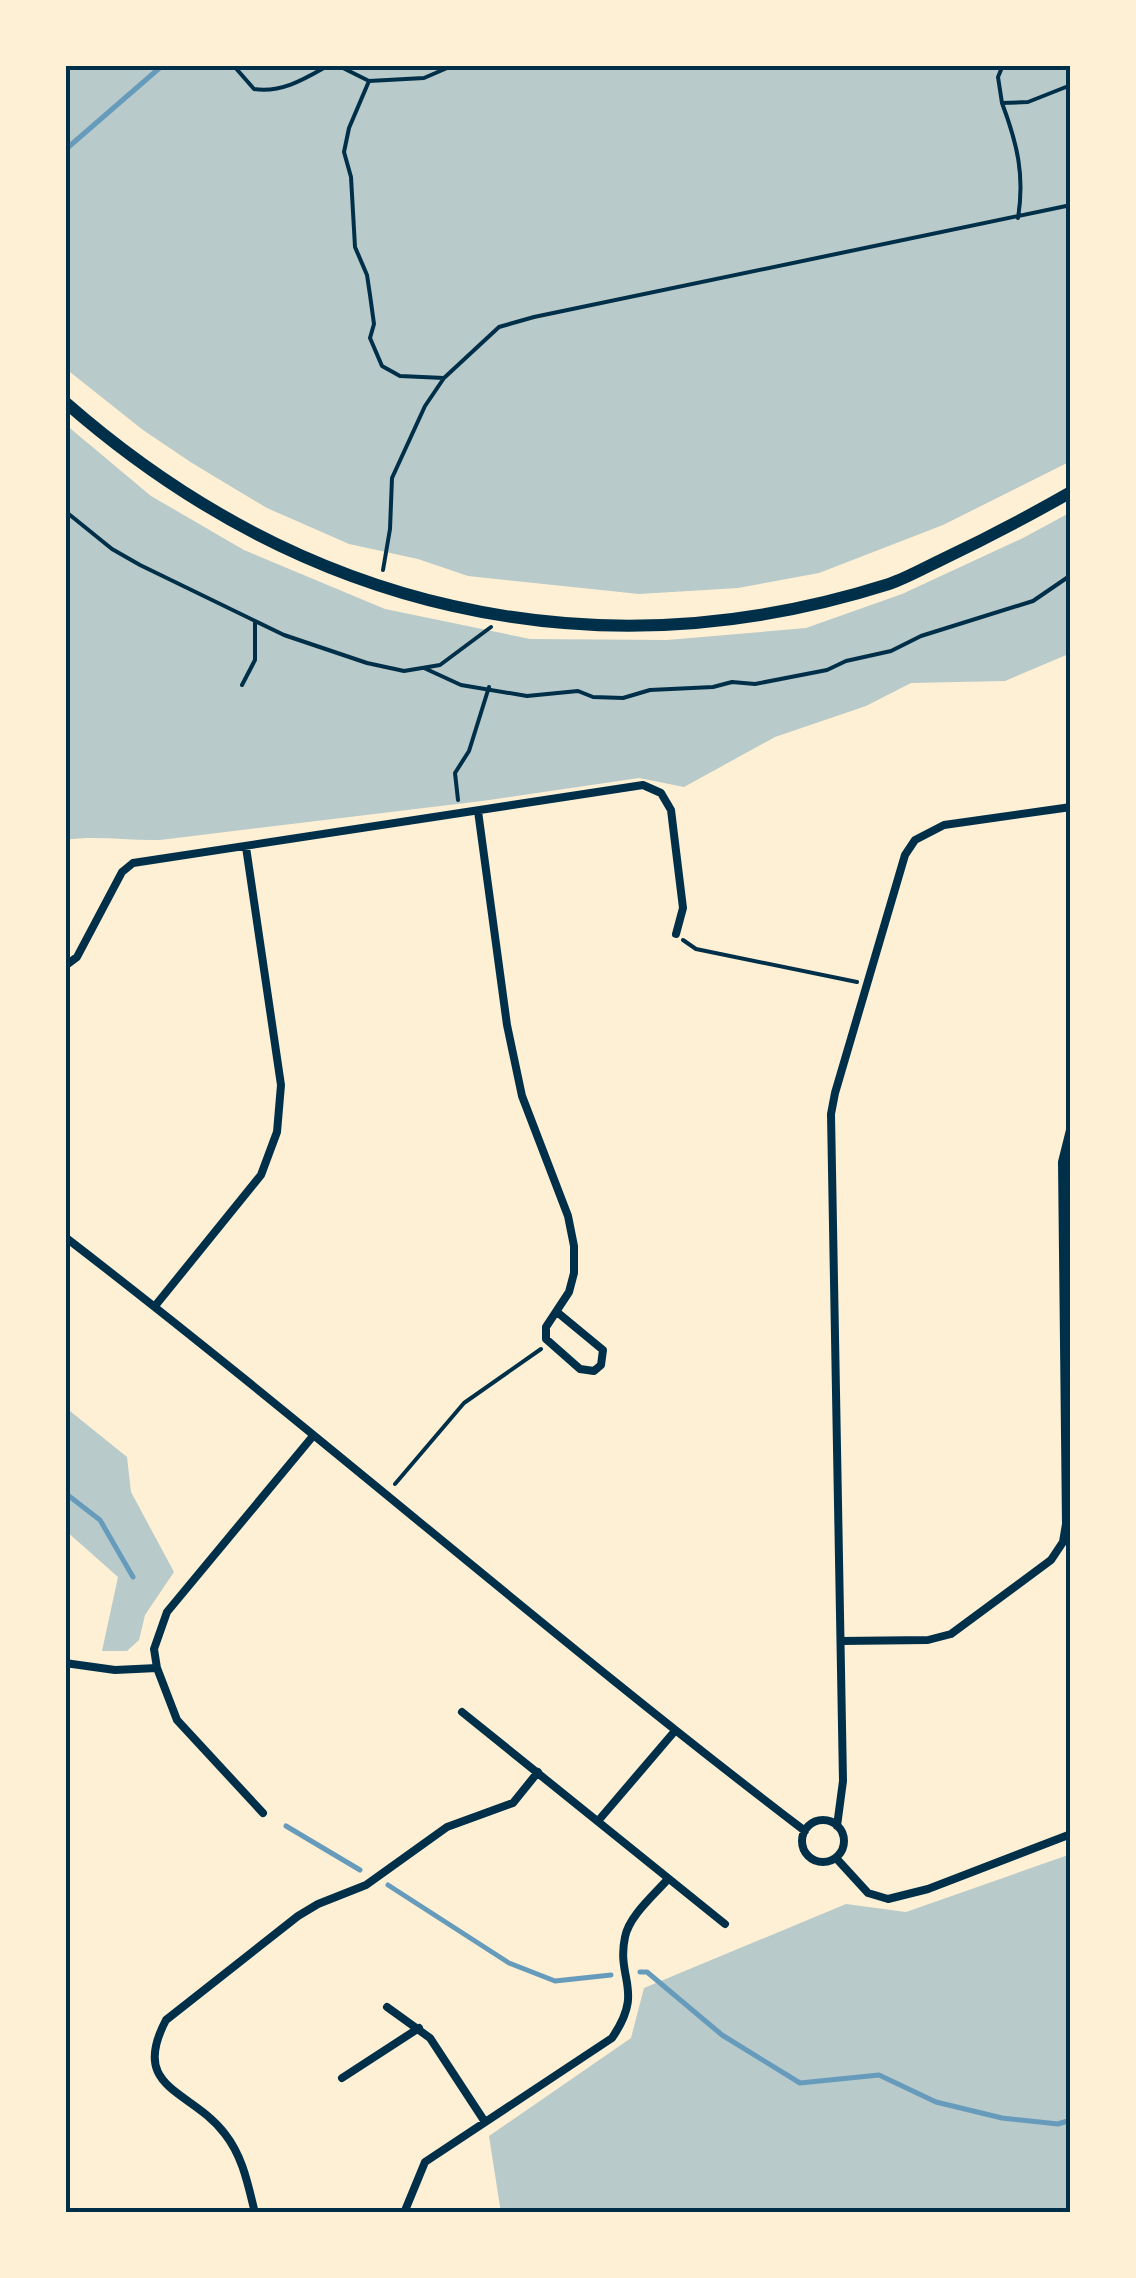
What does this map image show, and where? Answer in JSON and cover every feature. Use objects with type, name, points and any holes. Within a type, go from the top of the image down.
[{"type":"main road","points":[[65,402],[150,471],[215,514],[275,546],[436,602],[562,625],[654,627],[762,616],[892,583],[1009,528],[1071,492]]},
{"type":"street","points":[[65,966],[77,957],[122,872],[133,863],[644,784],[660,793],[671,810],[682,908],[676,934]]},
{"type":"street","points":[[837,1826],[843,1781],[831,1114],[905,854],[914,840],[944,824],[1071,806]]},
{"type":"street","points":[[478,812],[507,1025],[522,1096],[568,1216],[574,1246],[574,1273],[558,1312],[544,1332],[550,1345],[588,1372],[601,1365],[604,1358],[598,1344],[558,1312]]},
{"type":"street","points":[[155,1306],[262,1175],[276,1132],[280,1085],[246,847]]},
{"type":"street","points":[[841,1641],[928,1640],[951,1634],[1052,1560],[1063,1542],[1067,1274],[1062,1162],[1071,1126]]},
{"type":"street","points":[[65,1237],[155,1306],[674,1732],[805,1831]]},
{"type":"street","points":[[263,1813],[177,1720],[156,1668],[154,1649],[167,1612],[314,1436]]},
{"type":"street","points":[[65,1664],[115,1670],[156,1668]]},
{"type":"street","points":[[462,1712],[725,1924]]},
{"type":"street","points":[[598,1822],[674,1732]]},
{"type":"street","points":[[256,2213],[241,2160],[224,2132],[158,2076],[156,2040],[166,2020],[298,1916],[366,1885],[447,1827],[513,1803],[538,1772]]},
{"type":"street","points":[[820,1820],[837,1826],[842,1832],[843,1846],[836,1858],[822,1862],[808,1856],[802,1844],[805,1831],[820,1820]]},
{"type":"street","points":[[836,1858],[868,1893],[888,1898],[928,1889],[1071,1834]]},
{"type":"street","points":[[404,2213],[425,2162],[612,2038],[629,2003],[625,1936],[668,1879]]},
{"type":"street","points":[[387,2007],[420,2028],[485,2122]]},
{"type":"street","points":[[342,2078],[420,2028]]},
{"type":"path","points":[[233,65],[254,89],[268,91],[312,79],[329,65]]},
{"type":"path","points":[[338,65],[370,82],[421,78],[442,73],[454,65]]},
{"type":"path","points":[[1003,65],[998,77],[1002,103],[1018,144],[1023,187],[1018,218]]},
{"type":"path","points":[[370,82],[349,128],[344,152],[352,178],[355,247],[367,275],[374,324],[370,338],[382,366],[400,376],[444,378]]},
{"type":"path","points":[[1002,103],[1028,102],[1071,85]]},
{"type":"path","points":[[381,584],[390,528],[392,478],[425,406],[444,378],[500,327],[534,316],[1071,205]]},
{"type":"path","points":[[65,511],[112,549],[255,622],[284,636],[367,663],[404,671],[440,664],[507,615]]},
{"type":"path","points":[[424,668],[461,685],[527,696],[578,691],[593,697],[623,698],[650,690],[732,682],[756,684],[827,670],[891,651],[920,636],[1033,601],[1071,575]]},
{"type":"path","points":[[242,685],[255,660],[255,622]]},
{"type":"path","points":[[460,814],[455,772],[469,751],[489,687]]},
{"type":"path","points":[[676,934],[696,950],[866,984]]},
{"type":"path","points":[[386,1495],[464,1403],[550,1345]]},
{"type":"shaded area","points":[[65,65],[1071,65],[1071,461],[943,525],[819,573],[738,588],[639,594],[468,576],[418,559],[349,544],[267,508],[192,463],[65,368]]},
{"type":"shaded area","points":[[65,424],[151,496],[244,550],[385,609],[530,639],[667,640],[806,628],[902,594],[1071,512],[1071,653],[1005,681],[911,683],[866,706],[775,737],[684,787],[639,778],[160,840],[65,840]]},
{"type":"shaded area","points":[[65,1407],[127,1457],[131,1492],[174,1572],[145,1615],[139,1640],[127,1651],[102,1651],[118,1577],[65,1530]]},
{"type":"shaded area","points":[[1071,1854],[1071,2213],[501,2213],[489,2136],[631,2038],[644,1988],[846,1904],[906,1912]]},
{"type":"waterway","points":[[65,150],[163,65]]},
{"type":"waterway","points":[[65,1493],[100,1520],[133,1577]]},
{"type":"waterway","points":[[286,1826],[360,1870]]},
{"type":"waterway","points":[[388,1885],[509,1963],[555,1981],[611,1975]]},
{"type":"waterway","points":[[640,1972],[647,1972],[722,2035],[800,2083],[879,2075],[936,2102],[1002,2118],[1058,2124],[1071,2120]]}]
